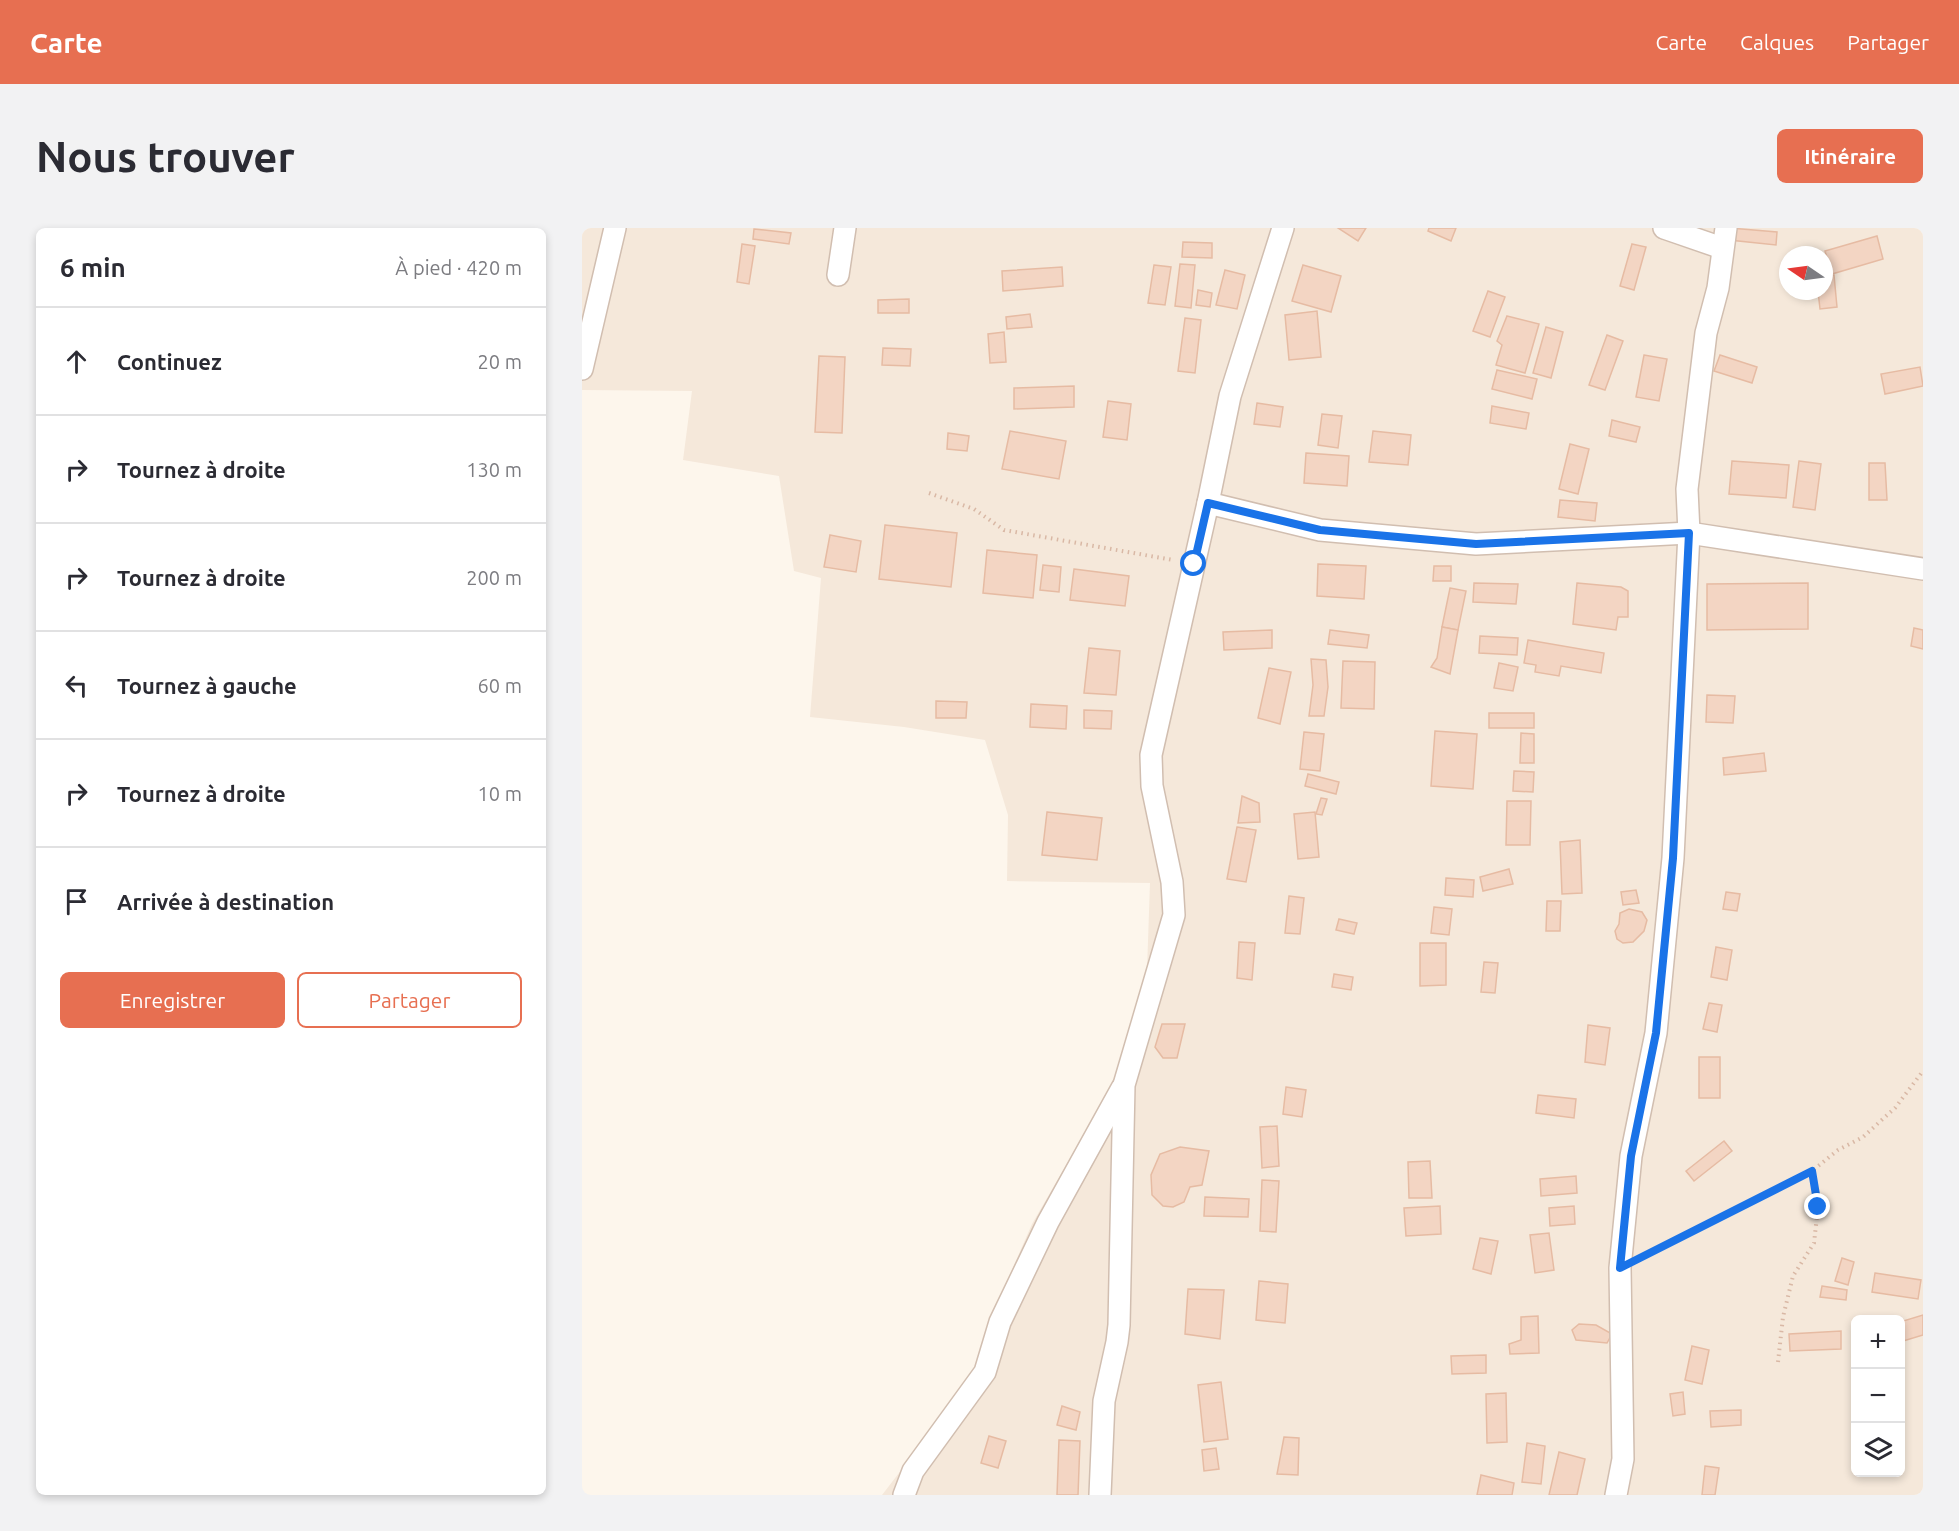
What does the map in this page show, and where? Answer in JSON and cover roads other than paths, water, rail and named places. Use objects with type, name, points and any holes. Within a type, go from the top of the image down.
[{"type":"street","points":[[582,369],[615,228]]},
{"type":"street","points":[[838,274],[845,228]]},
{"type":"street","points":[[904,1495],[913,1472],[985,1372],[1000,1322],[1048,1222],[1124,1085],[1174,915],[1172,882],[1152,786],[1151,755],[1230,396],[1283,228]]},
{"type":"street","points":[[1616,1495],[1623,1459],[1620,1268],[1631,1156],[1656,1033],[1673,858],[1689,533],[1687,489],[1706,333],[1718,288],[1724,238],[1664,228]]},
{"type":"street","points":[[1208,503],[1320,530],[1476,544],[1689,533],[1923,569]]},
{"type":"street","points":[[1100,1495],[1104,1401],[1119,1325],[1124,1085]]}]
